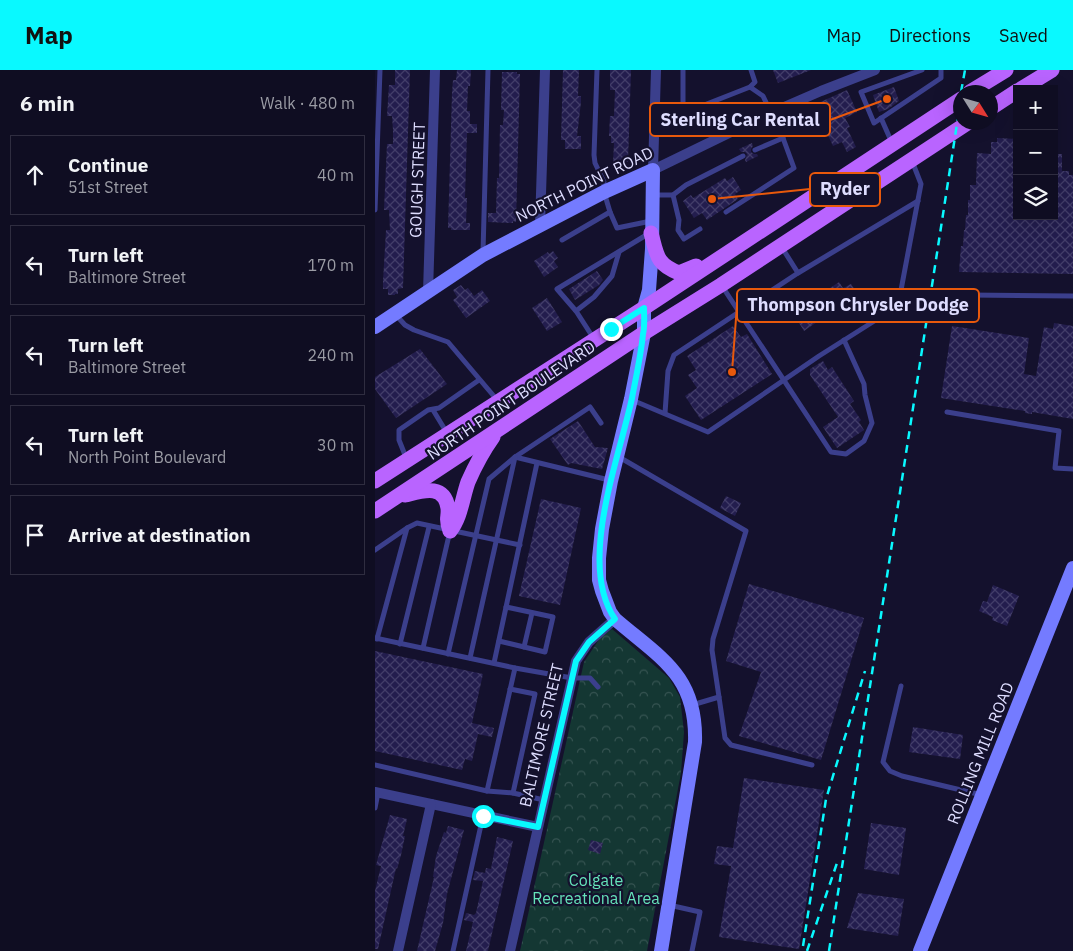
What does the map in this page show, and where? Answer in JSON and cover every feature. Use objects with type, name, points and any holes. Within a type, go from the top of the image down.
[{"type":"main road","points":[[981,85],[1005,70]]},
{"type":"main road","points":[[1028,85],[1052,70]]},
{"type":"main road","points":[[998,103],[1013,94]]},
{"type":"main road","name":"NORTH POINT BOULEVARD","points":[[375,482],[644,308],[953,104]]},
{"type":"main road","name":"NORTH POINT BOULEVARD","points":[[375,511],[644,333],[721,285],[957,130]]},
{"type":"main road","points":[[651,227],[659,262],[679,273],[731,249]]},
{"type":"main road","points":[[397,497],[427,490],[436,491],[446,499],[448,510],[446,521],[450,531],[457,523],[471,476],[483,452],[497,431]]},
{"type":"street","name":"GOUGH STREET","points":[[428,292],[435,70]]},
{"type":"street","points":[[540,225],[545,70]]},
{"type":"street","points":[[656,70],[649,290],[644,308],[644,333],[631,400],[611,481],[602,528],[599,570],[606,603],[615,619],[662,658],[673,670],[682,683],[692,705],[695,718],[695,742],[661,951]]},
{"type":"street","name":"NORTH POINT ROAD","points":[[375,327],[483,255],[604,192],[770,113],[875,70]]},
{"type":"street","name":"ROLLING MILL ROAD","points":[[920,951],[1073,568]]},
{"type":"street","name":"BALTIMORE STREET","points":[[510,951],[576,661],[589,642],[615,619]]},
{"type":"street","points":[[377,792],[538,827]]},
{"type":"street","points":[[399,951],[431,804]]},
{"type":"lane","points":[[375,210],[380,70]]},
{"type":"lane","points":[[483,255],[488,70]]},
{"type":"lane","points":[[597,70],[594,155],[595,163],[604,182],[604,192],[610,212],[617,228],[651,227]]},
{"type":"lane","points":[[683,70],[683,104],[687,108],[694,109],[750,87],[755,82],[751,70]]},
{"type":"lane","points":[[922,70],[861,92],[874,123],[941,78],[941,70]]},
{"type":"lane","points":[[726,212],[794,168],[783,138],[763,96],[750,87]]},
{"type":"lane","points":[[881,118],[892,143]]},
{"type":"lane","points":[[755,150],[783,138]]},
{"type":"lane","points":[[652,195],[673,195],[686,185],[743,156]]},
{"type":"lane","points":[[631,400],[708,432],[784,379],[898,306],[921,184],[912,160]]},
{"type":"lane","points":[[673,195],[679,220],[678,230],[684,239],[700,229]]},
{"type":"lane","points":[[665,414],[668,371],[674,355],[798,273],[918,201]]},
{"type":"lane","points":[[563,240],[610,212]]},
{"type":"lane","points":[[595,339],[557,289],[619,251],[651,227]]},
{"type":"lane","points":[[781,246],[798,273]]},
{"type":"lane","points":[[575,311],[594,297],[612,276],[619,251]]},
{"type":"lane","points":[[721,285],[831,452],[846,454],[864,441],[872,422],[864,384],[844,340]]},
{"type":"lane","points":[[969,294],[1073,296]]},
{"type":"lane","points":[[395,313],[405,325],[414,330],[448,342],[498,402]]},
{"type":"lane","points":[[408,460],[399,440],[399,430],[431,410],[439,408],[479,380]]},
{"type":"lane","points":[[448,654],[489,479],[515,457],[590,407],[601,423]]},
{"type":"lane","points":[[431,410],[448,434]]},
{"type":"lane","points":[[947,412],[1059,431],[1055,468],[1073,469]]},
{"type":"lane","points":[[617,456],[746,530],[747,534],[713,639],[712,650],[725,738],[731,745],[812,765]]},
{"type":"lane","points":[[515,457],[611,481]]},
{"type":"lane","points":[[470,658],[515,457]]},
{"type":"lane","points":[[494,663],[537,463]]},
{"type":"lane","points":[[375,550],[417,523],[520,545]]},
{"type":"lane","points":[[400,644],[429,527]]},
{"type":"lane","points":[[407,528],[376,639],[515,668],[572,678],[590,678],[598,687]]},
{"type":"lane","points":[[423,648],[450,531]]},
{"type":"lane","points":[[499,642],[545,652],[553,617],[506,607]]},
{"type":"lane","points":[[524,647],[533,613]]},
{"type":"lane","points":[[487,791],[515,668]]},
{"type":"lane","points":[[901,686],[883,762],[889,771],[902,776],[982,795]]},
{"type":"lane","points":[[511,689],[535,694],[513,793]]},
{"type":"lane","points":[[692,705],[719,697]]},
{"type":"lane","points":[[375,765],[487,791],[513,793],[544,800]]},
{"type":"lane","points":[[375,808],[377,792]]},
{"type":"lane","points":[[453,951],[483,816]]},
{"type":"lane","points":[[668,905],[700,912],[693,951]]},
{"type":"green space","name":"Colgate Recreational Area","points":[[612,629],[669,678],[680,697],[684,732],[681,773],[647,951],[520,951],[584,662],[600,638]]},
{"type":"building","points":[[395,70],[410,70],[403,288],[398,289],[398,294],[388,295],[388,289],[383,289],[383,282],[386,230],[390,230],[389,210],[384,210],[387,144],[393,144],[392,116],[387,116],[389,85],[395,85]]},
{"type":"building","points":[[457,70],[471,70],[467,111],[470,111],[470,124],[477,124],[477,133],[467,133],[465,198],[467,198],[466,223],[470,223],[470,230],[451,230],[451,228],[448,228],[452,93],[453,80],[456,80]]},
{"type":"building","points":[[563,70],[579,70],[578,96],[581,96],[581,102],[577,136],[581,136],[581,149],[565,149],[565,140],[561,140]]},
{"type":"building","points":[[610,70],[631,70],[628,162],[625,161],[625,163],[613,163],[614,143],[611,143],[611,136],[609,136],[610,116],[614,116],[615,90],[610,90]]},
{"type":"building","points":[[773,70],[811,70],[778,83]]},
{"type":"building","points":[[502,72],[517,72],[517,74],[520,74],[516,222],[513,221],[513,223],[488,222],[488,213],[496,213],[500,125],[503,125],[504,110],[501,110]]},
{"type":"building","points":[[894,87],[899,101],[888,109],[879,112],[873,95]]},
{"type":"building","points":[[847,90],[857,112],[845,118],[850,127],[847,128],[856,147],[847,152],[842,142],[833,146],[826,131],[830,130],[816,104]]},
{"type":"building","points":[[997,138],[1013,139],[1013,220],[1058,220],[1058,154],[1062,154],[1062,171],[1069,171],[1069,175],[1073,175],[1073,274],[959,272],[961,246],[963,246],[966,215],[968,215],[968,200],[970,200],[970,185],[976,185],[977,153],[991,154],[991,142],[997,142]]},
{"type":"building","points":[[752,143],[751,152],[758,156],[746,162],[747,154],[739,149]]},
{"type":"building","points":[[733,177],[741,190],[735,194],[738,199],[707,220],[702,213],[694,218],[683,201],[691,195],[693,198],[725,178],[727,181]]},
{"type":"building","points":[[553,251],[558,258],[554,261],[558,267],[544,277],[534,261]]},
{"type":"building","points":[[597,271],[603,280],[599,285],[575,300],[569,289]]},
{"type":"building","points":[[839,282],[843,288],[851,284],[858,294],[804,331],[796,318],[825,300],[821,294]]},
{"type":"building","points":[[461,285],[465,290],[468,288],[474,296],[482,290],[490,301],[466,318],[453,300],[457,297],[453,290]]},
{"type":"building","points":[[547,298],[562,322],[547,331],[532,308]]},
{"type":"building","points":[[1054,323],[1073,326],[1073,419],[1032,412],[1032,414],[1025,413],[1025,411],[941,398],[952,326],[1029,338],[1024,374],[1036,376],[1044,327],[1053,329]]},
{"type":"building","points":[[733,326],[741,337],[747,334],[772,374],[701,420],[685,396],[697,388],[688,375],[696,370],[687,356]]},
{"type":"building","points":[[420,349],[447,384],[396,418],[375,389],[375,377]]},
{"type":"building","points":[[823,361],[828,370],[832,367],[854,401],[850,404],[861,420],[859,422],[864,430],[837,448],[823,427],[838,417],[810,375],[810,369]]},
{"type":"building","points":[[578,421],[595,447],[608,448],[602,469],[571,463],[568,465],[550,439]]},
{"type":"building","points":[[726,496],[741,503],[735,516],[720,508]]},
{"type":"building","points":[[541,499],[581,508],[560,605],[519,596]]},
{"type":"building","points":[[749,584],[864,618],[821,760],[739,736],[761,672],[726,661]]},
{"type":"building","points":[[993,585],[1019,596],[1007,626],[992,620],[993,617],[979,611],[983,601],[987,602]]},
{"type":"building","points":[[375,651],[483,674],[472,723],[494,728],[492,737],[478,734],[472,761],[465,759],[462,770],[375,751]]},
{"type":"building","points":[[913,727],[963,735],[960,759],[909,752]]},
{"type":"building","points":[[744,778],[824,790],[799,949],[719,937],[731,866],[714,864],[717,846],[733,848]]},
{"type":"building","points":[[390,815],[407,819],[401,855],[396,868],[378,949],[375,949],[375,891],[381,866],[376,865]]},
{"type":"building","points":[[871,823],[906,828],[899,875],[864,869]]},
{"type":"building","points":[[448,826],[464,830],[447,894],[443,923],[435,951],[417,951],[434,877],[436,856]]},
{"type":"building","points":[[497,837],[513,841],[488,951],[466,951],[473,922],[464,920],[466,913],[474,915],[476,913],[483,881],[473,880],[475,871],[485,873],[486,868],[491,869]]},
{"type":"building","points":[[591,840],[603,843],[600,854],[588,850]]},
{"type":"building","points":[[858,893],[904,899],[898,936],[847,928]]},
{"type":"railway","points":[[962,85],[965,70]]},
{"type":"railway","points":[[829,951],[956,130]]},
{"type":"railway","points":[[803,946],[826,799],[865,671]]},
{"type":"railway","points":[[807,951],[837,863]]},
{"type":"place","name":"Sterling Car Rental","points":[[887,99]]},
{"type":"place","name":"Ryder","points":[[712,199]]},
{"type":"place","name":"Thompson Chrysler Dodge","points":[[732,372]]},
{"type":"route","points":[[483,816],[538,827],[576,661],[589,642],[615,619],[606,603],[599,580],[599,558],[602,528],[611,481],[631,400],[644,333],[644,308],[611,329]]}]
